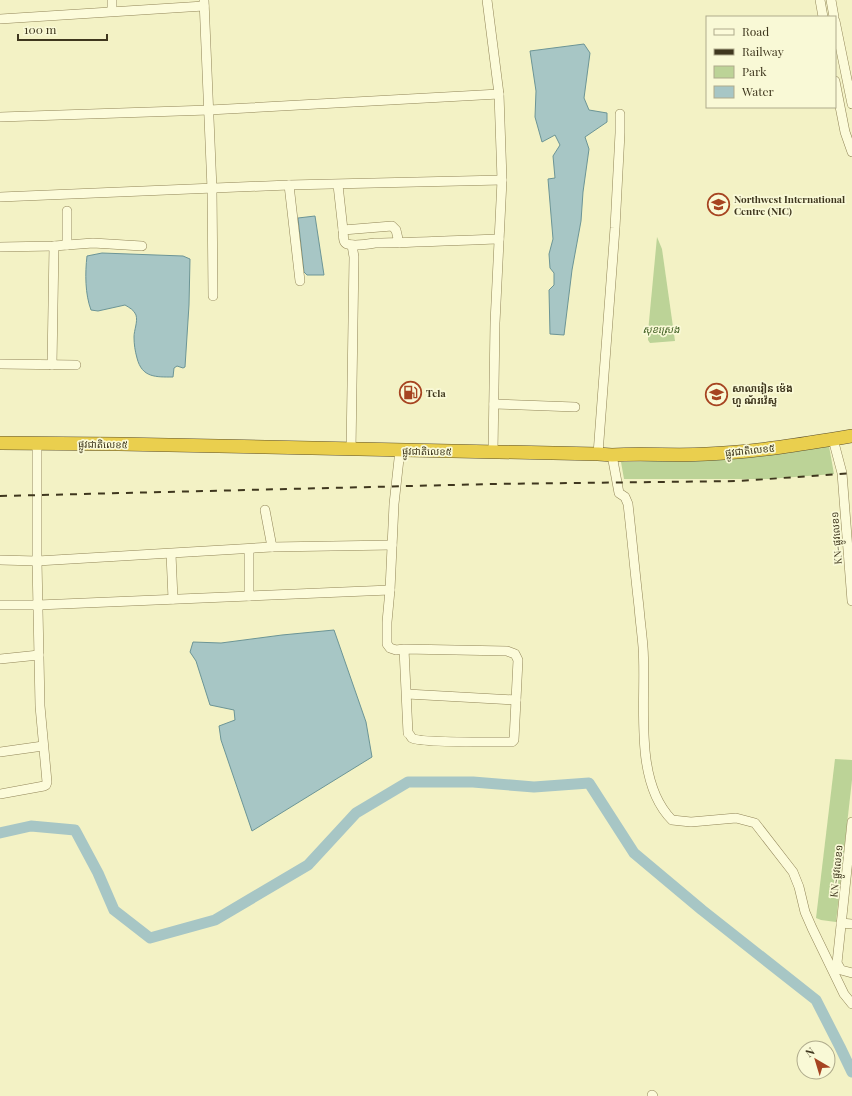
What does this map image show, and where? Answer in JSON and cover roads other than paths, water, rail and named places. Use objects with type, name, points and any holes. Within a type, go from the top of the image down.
[{"type":"highway","name":"ផ្លូវជាតិលេខ៥","points":[[0,444],[119,444],[598,454],[612,456],[729,453],[789,446],[852,436]]},
{"type":"street","points":[[112,0],[112,11]]},
{"type":"street","points":[[487,0],[499,94],[502,180],[495,323],[493,452]]},
{"type":"street","points":[[820,0],[823,16]]},
{"type":"street","points":[[831,0],[834,16]]},
{"type":"street","points":[[0,19],[204,3],[212,189],[213,296]]},
{"type":"street","points":[[836,26],[852,104]]},
{"type":"street","points":[[836,86],[844,132],[852,152]]},
{"type":"street","points":[[0,117],[209,110],[499,94]]},
{"type":"street","points":[[598,454],[615,228],[620,114]]},
{"type":"street","points":[[0,197],[289,185],[502,180]]},
{"type":"street","points":[[289,185],[300,281]]},
{"type":"street","points":[[338,185],[343,230],[345,242],[347,244],[499,239]]},
{"type":"street","points":[[67,211],[67,245]]},
{"type":"street","points":[[343,230],[392,226],[396,230],[399,243]]},
{"type":"street","points":[[0,246],[54,246],[93,243],[142,246]]},
{"type":"street","points":[[351,450],[354,257],[352,244]]},
{"type":"street","points":[[52,366],[54,246]]},
{"type":"street","points":[[0,364],[52,366],[76,365]]},
{"type":"street","points":[[494,404],[575,407]]},
{"type":"street","name":"KN-ផ្លូវលេខ១","points":[[833,439],[842,475],[849,516],[852,601]]},
{"type":"street","points":[[0,794],[46,786],[47,770],[43,746],[40,706],[40,655],[36,560],[37,444]]},
{"type":"street","points":[[400,450],[394,504],[387,644],[390,648],[396,650],[404,649],[466,649],[511,652],[517,657],[518,660],[514,738],[512,742],[439,741],[416,739],[412,737],[408,732],[404,649]]},
{"type":"street","points":[[612,456],[619,493],[625,497],[628,504],[643,646],[645,680],[644,738],[646,764],[651,786],[660,806],[672,820],[691,822],[736,818],[755,823],[793,872],[799,887],[805,912],[812,928],[844,994],[852,1004]]},
{"type":"street","points":[[842,475],[852,477]]},
{"type":"street","points":[[266,510],[272,547]]},
{"type":"street","points":[[0,560],[36,560],[171,554],[272,547],[392,545]]},
{"type":"street","points":[[249,549],[249,596]]},
{"type":"street","points":[[171,554],[173,599]]},
{"type":"street","points":[[0,605],[38,605],[390,590]]},
{"type":"street","points":[[0,659],[40,655]]},
{"type":"street","points":[[407,694],[516,700]]},
{"type":"street","points":[[0,752],[43,746]]},
{"type":"street","name":"KN-ផ្លូវលេខ១","points":[[852,822],[850,872],[841,923],[837,963],[841,970],[852,973]]},
{"type":"street","points":[[841,923],[852,924]]},
{"type":"water","points":[[584,44],[590,53],[584,98],[589,110],[607,113],[607,122],[585,137],[589,149],[583,192],[581,221],[572,270],[564,335],[550,334],[549,290],[554,285],[554,273],[550,268],[549,254],[553,239],[548,179],[555,178],[553,156],[560,145],[555,135],[542,142],[535,117],[536,91],[530,51]]},
{"type":"water","points":[[315,216],[324,275],[307,275],[304,272],[298,218]]},
{"type":"water","points":[[102,253],[183,256],[190,259],[185,367],[183,368],[177,366],[174,368],[173,377],[150,375],[146,373],[139,365],[134,342],[136,315],[132,309],[125,305],[98,311],[91,310],[86,283],[87,256]]},
{"type":"water","points":[[334,630],[366,722],[372,757],[252,831],[221,740],[219,726],[235,720],[234,710],[210,705],[196,661],[190,652],[193,642],[221,643]]},
{"type":"waterway","points":[[0,833],[31,826],[75,830],[98,873],[114,910],[150,938],[215,920],[308,865],[356,813],[408,782],[473,782],[534,787],[589,783],[634,853],[702,910],[816,1000],[852,1072]]},
{"type":"railway","points":[[0,496],[493,484],[740,481],[852,473]]},
{"type":"place","name":"Northwest International Centre (NIC)","points":[[719,205]]},
{"type":"place","name":"Tela","points":[[410,393]]},
{"type":"place","name":"សាលារៀន ម៉េង ហួ ណ័រវ៉េស្ទ","points":[[717,394]]},
{"type":"park label","name":"សុខស្រេង","points":[[661,329]]}]
